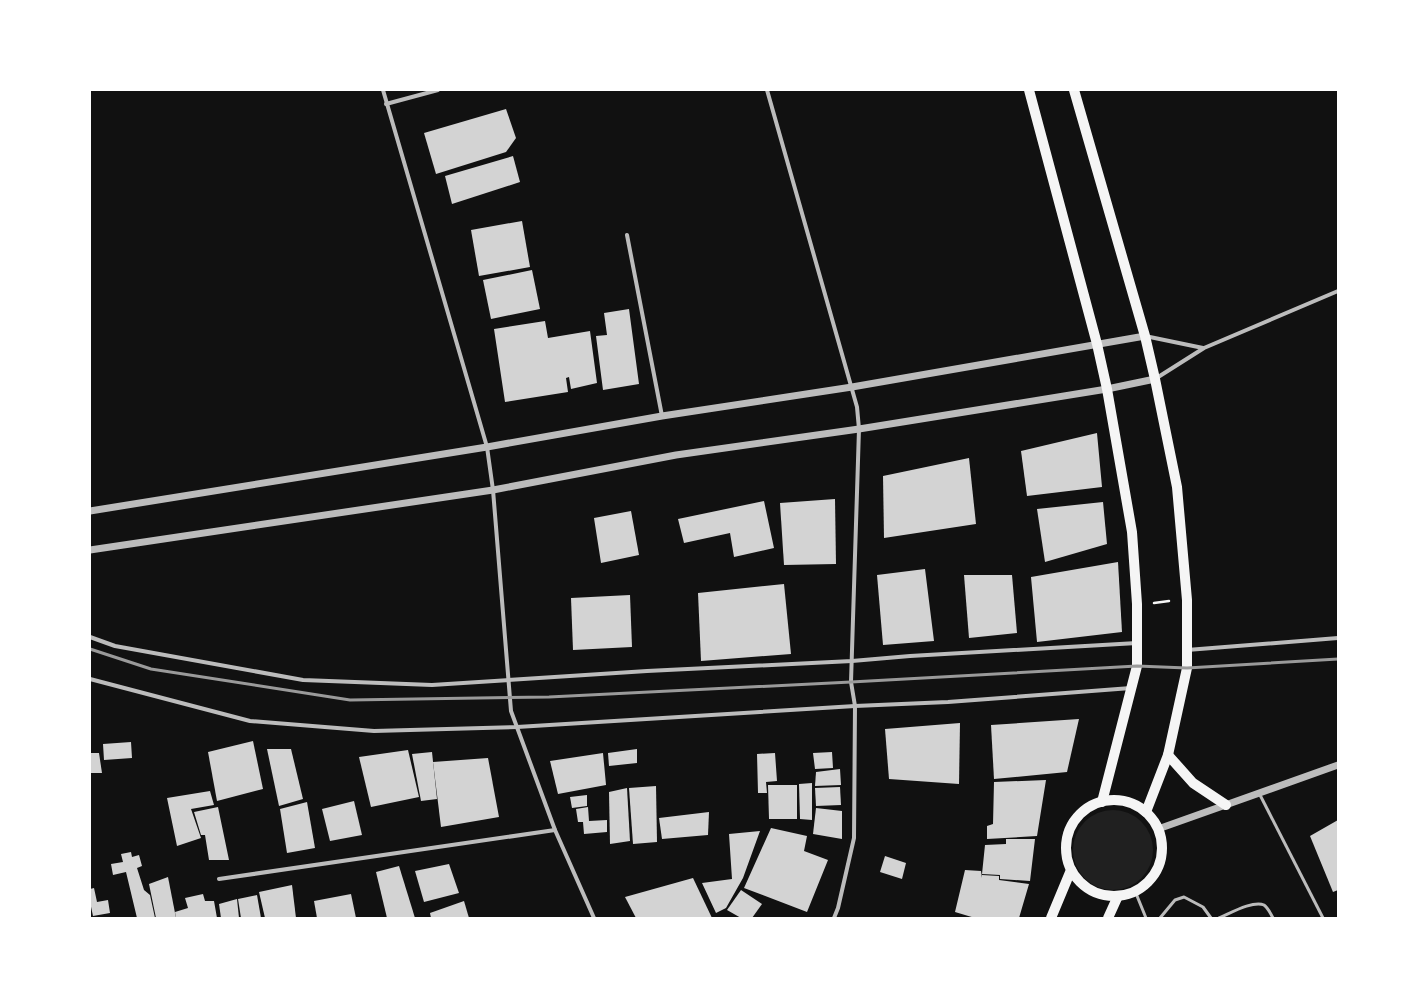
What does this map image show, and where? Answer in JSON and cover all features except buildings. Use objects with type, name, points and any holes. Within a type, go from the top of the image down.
[{"type":"main road","points":[[1029,90],[1097,344],[1107,389],[1132,532],[1137,604],[1137,666],[1102,802]]},
{"type":"main road","points":[[1074,90],[1145,336],[1177,487],[1187,600],[1187,668],[1168,755],[1146,812]]},
{"type":"main road","points":[[1168,755],[1193,783],[1226,805]]},
{"type":"main road","points":[[1117,800],[1132,804],[1146,812],[1158,829],[1162,847],[1159,864],[1150,880],[1135,891],[1118,896],[1099,894],[1082,885],[1070,870],[1066,850],[1070,829],[1083,812],[1102,802],[1117,800]]},
{"type":"main road","points":[[1051,918],[1070,870]]},
{"type":"main road","points":[[1108,918],[1118,896]]},
{"type":"street","points":[[383,90],[487,447],[493,490],[511,711],[555,830],[594,918]]},
{"type":"street","points":[[386,104],[438,90]]},
{"type":"street","points":[[767,90],[852,387],[857,407],[859,429],[851,682],[855,706],[854,838],[838,908],[834,918]]},
{"type":"street","points":[[627,235],[662,416]]},
{"type":"street","points":[[90,550],[493,490],[676,456],[859,429],[1107,389],[1155,379],[1204,348],[1338,291]]},
{"type":"street","points":[[90,511],[487,447],[662,416],[852,387],[1145,336],[1204,348]]},
{"type":"street","points":[[90,637],[115,646],[303,680],[432,685],[647,671],[852,661],[910,656],[1138,643]]},
{"type":"street","points":[[1187,650],[1338,638]]},
{"type":"street","points":[[90,680],[250,721],[374,730],[517,726],[948,702],[1132,688]]},
{"type":"street","points":[[1158,829],[1338,765]]},
{"type":"street","points":[[219,879],[555,830]]},
{"type":"lane","points":[[1259,793],[1323,918]]},
{"type":"lane","points":[[1135,891],[1146,918]]},
{"type":"lane","points":[[1160,918],[1175,900],[1184,897],[1203,907],[1211,918]]},
{"type":"lane","points":[[1219,918],[1253,904],[1263,905],[1273,918]]},
{"type":"path","points":[[1137,604],[1187,600]]},
{"type":"shaded area","points":[[1105,810],[1121,810],[1142,821],[1153,842],[1153,858],[1142,879],[1121,890],[1105,890],[1091,884],[1084,879],[1079,872],[1073,858],[1073,842],[1079,828],[1084,821],[1091,816]]},
{"type":"railway","points":[[90,649],[151,669],[350,700],[549,697],[1137,666],[1187,668],[1338,659]]}]
